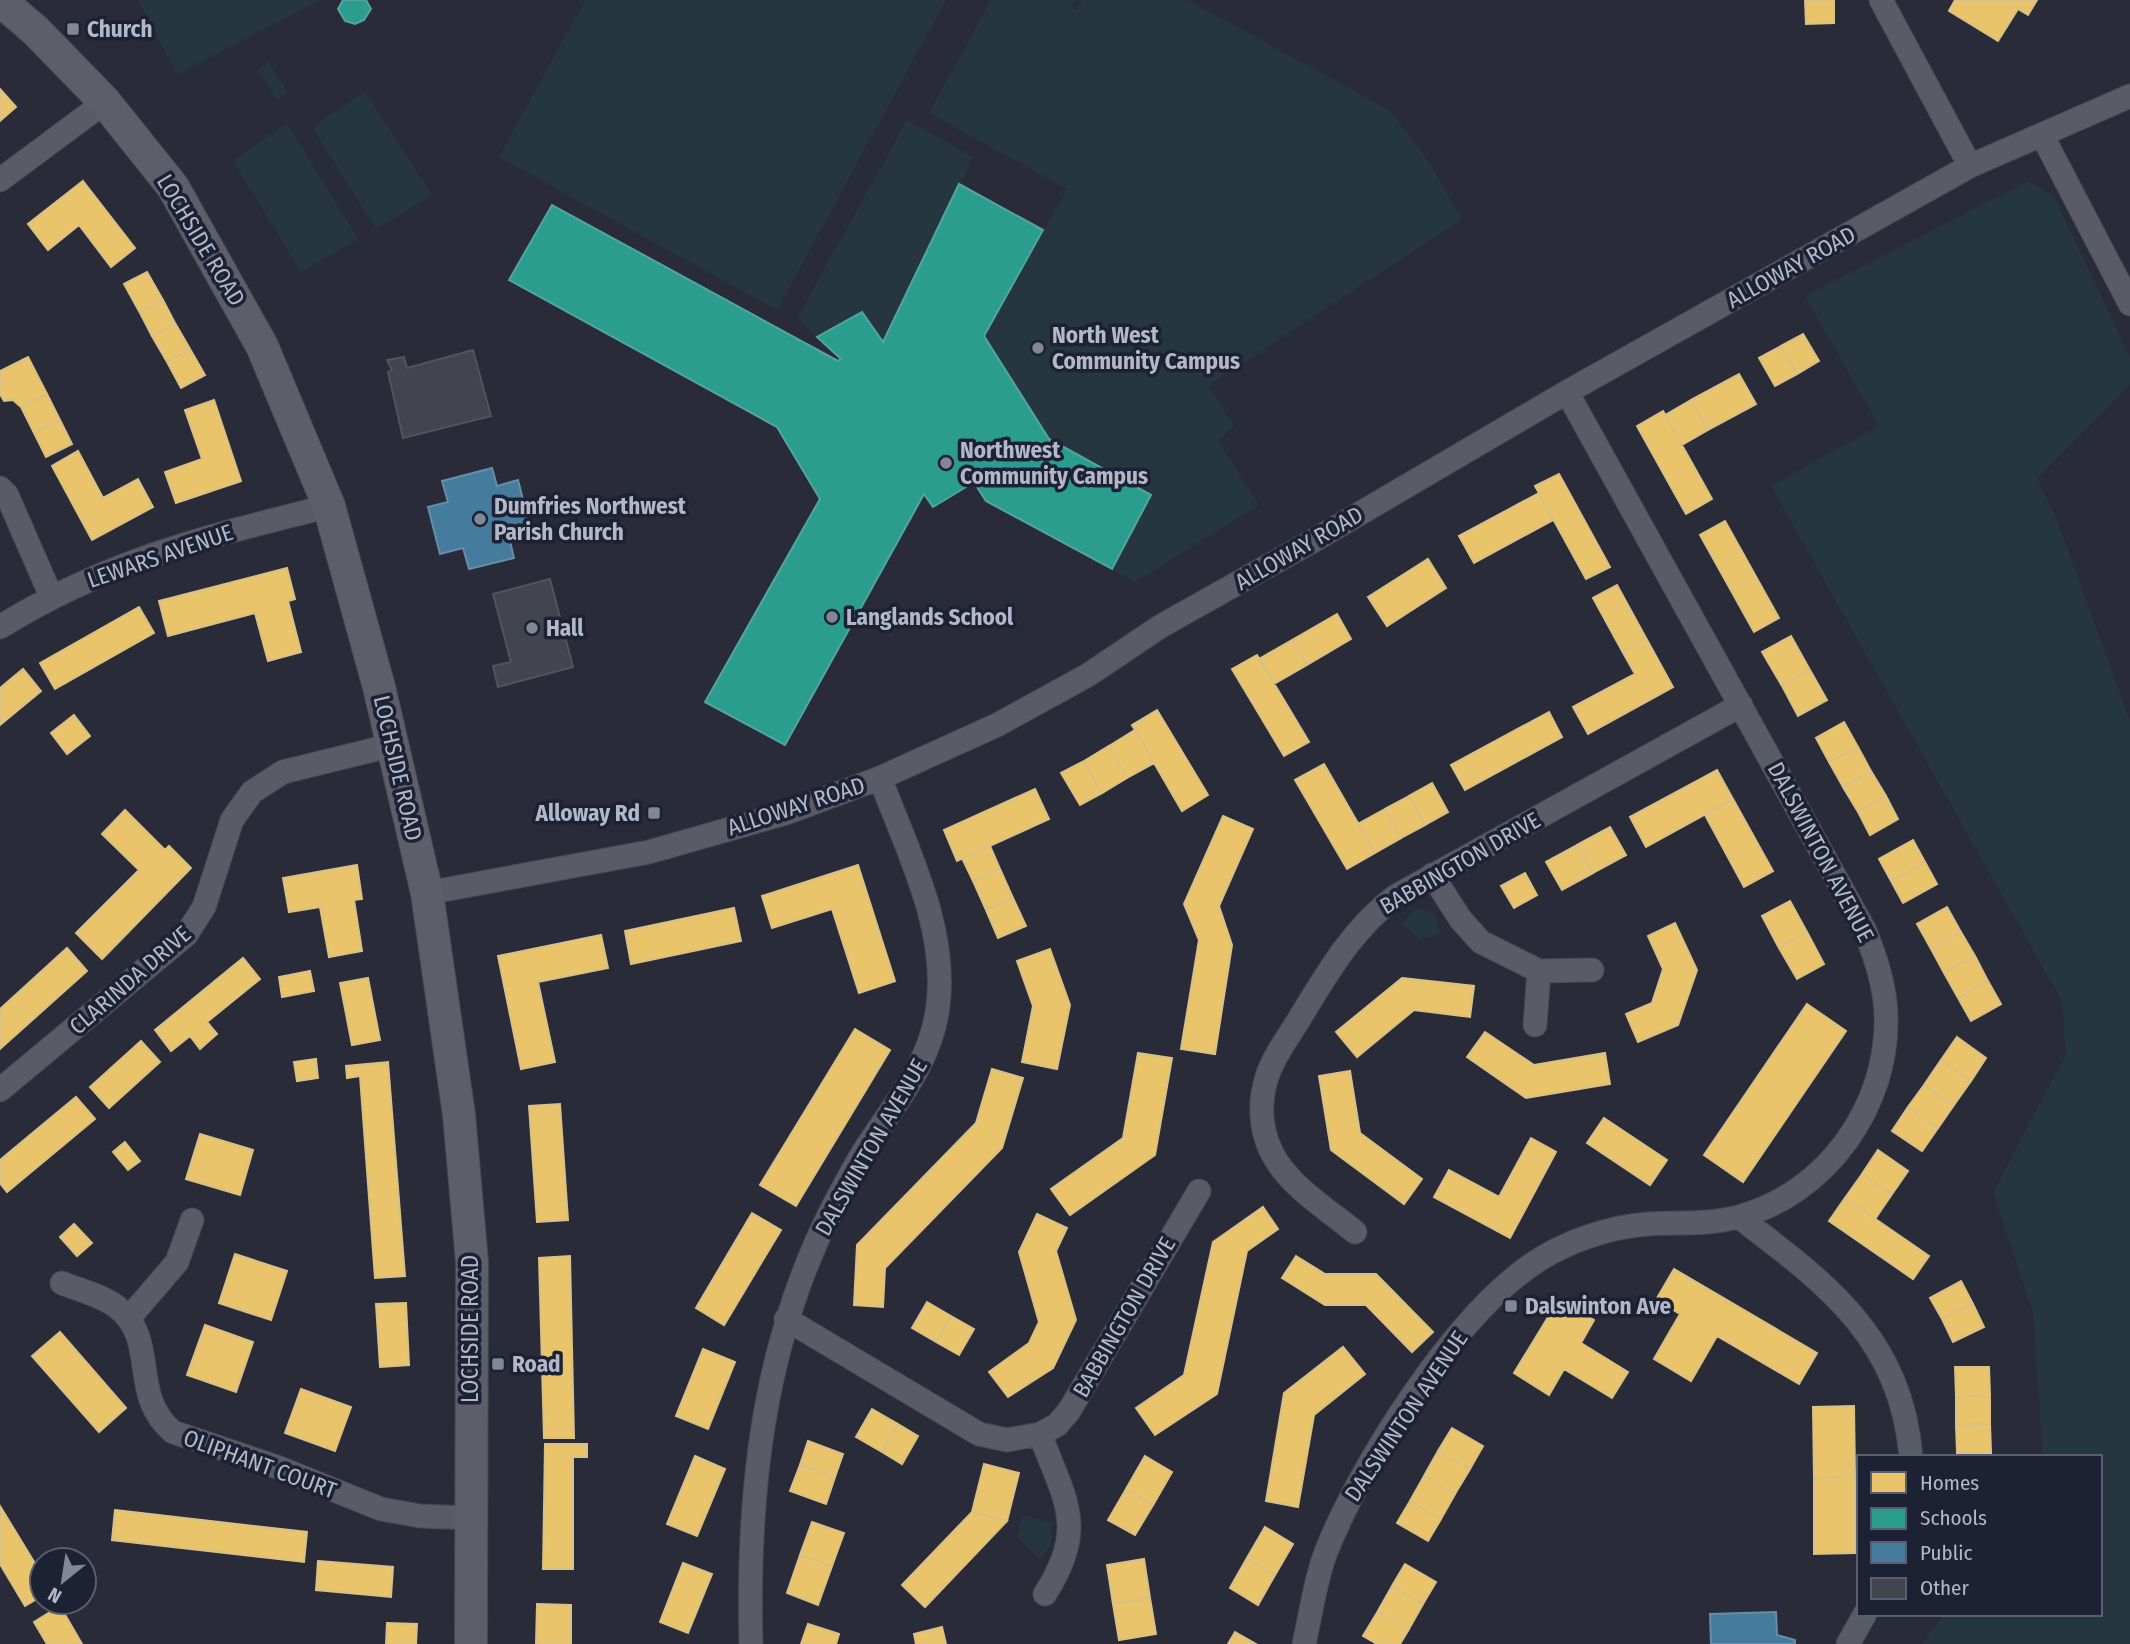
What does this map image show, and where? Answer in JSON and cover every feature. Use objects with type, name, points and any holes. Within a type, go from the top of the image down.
[{"type":"street","name":"LOCHSIDE ROAD","points":[[0,0],[36,31],[105,102],[173,187],[262,346],[329,506],[393,745],[427,893],[459,1115],[472,1262],[469,1518],[471,1644]]},
{"type":"street","points":[[1881,0],[1970,166]]},
{"type":"street","name":"ALLOWAY ROAD","points":[[427,893],[649,852],[786,813],[880,778],[997,725],[1054,694],[1161,626],[1318,538],[1567,392],[1970,166],[2130,96]]},
{"type":"street","points":[[0,180],[105,102]]},
{"type":"street","points":[[2042,135],[2130,304]]},
{"type":"street","name":"DALSWINTON AVENUE","points":[[1304,1644],[1325,1555],[1346,1506],[1429,1373],[1488,1300],[1537,1261],[1591,1236],[1647,1224],[1700,1223],[1739,1217],[1794,1191],[1824,1167],[1855,1129],[1879,1075],[1886,1015],[1875,957],[1864,929],[1567,392]]},
{"type":"street","points":[[0,488],[7,495],[51,596]]},
{"type":"street","name":"LEWARS AVENUE","points":[[0,627],[51,596],[118,566],[187,541],[329,506]]},
{"type":"street","name":"BABBINGTON DRIVE","points":[[1355,1232],[1291,1180],[1279,1166],[1265,1135],[1264,1090],[1273,1062],[1347,941],[1369,916],[1396,896],[1741,705]]},
{"type":"street","name":"CLARINDA DRIVE","points":[[0,1090],[186,935],[204,907],[232,820],[252,792],[283,772],[393,745]]},
{"type":"street","name":"DALSWINTON AVENUE","points":[[751,1644],[749,1581],[762,1422],[786,1319],[807,1261],[834,1205],[864,1152],[912,1082],[923,1060],[938,1008],[939,968],[931,920],[880,778]]},
{"type":"street","points":[[1432,875],[1461,920],[1481,942],[1539,971],[1592,970]]},
{"type":"street","points":[[1535,1025],[1539,971]]},
{"type":"street","name":"BABBINGTON DRIVE","points":[[1040,1434],[1057,1425],[1069,1411],[1199,1191]]},
{"type":"street","points":[[1739,1217],[1831,1290],[1867,1331],[1894,1379],[1903,1408],[1911,1455]]},
{"type":"street","points":[[62,1283],[116,1305],[129,1318],[177,1262],[192,1220]]},
{"type":"street","name":"OLIPHANT COURT","points":[[129,1318],[142,1347],[150,1404],[161,1422],[173,1432],[277,1467],[381,1509],[419,1516],[469,1518]]},
{"type":"street","points":[[786,1319],[979,1434],[1007,1440],[1040,1434],[1069,1509],[1071,1537],[1061,1569],[1045,1594]]},
{"type":"street","points":[[1848,1644],[1863,1616]]},
{"type":"shaded area","points":[[138,0],[321,0],[177,74]]},
{"type":"shaded area","points":[[585,0],[946,0],[777,310],[499,157]]},
{"type":"shaded area","points":[[991,0],[1075,0],[1071,7],[1076,10],[1082,0],[1188,0],[1389,110],[1425,156],[1462,219],[1208,386],[1234,426],[1218,441],[1259,505],[1135,582],[1112,569],[1151,494],[1049,439],[984,336],[1067,189],[929,113]]},
{"type":"shaded area","points":[[269,62],[288,93],[277,100],[258,70]]},
{"type":"shaded area","points":[[365,92],[432,195],[376,229],[312,127]]},
{"type":"shaded area","points":[[907,120],[973,157],[883,342],[862,312],[817,337],[797,318]]},
{"type":"shaded area","points":[[287,123],[358,239],[301,272],[233,161]]},
{"type":"shaded area","points":[[2029,181],[2055,198],[2130,358],[2130,384],[2037,479],[2057,520],[2130,721],[2130,1644],[1922,1644],[1943,1616],[2102,1616],[2102,1455],[2043,1455],[2033,1313],[1993,1193],[2066,1054],[2062,1001],[1771,486],[1879,426],[1805,296]]},
{"type":"shaded area","points":[[1420,907],[1435,915],[1440,933],[1420,940],[1401,923]]},
{"type":"shaded area","points":[[1022,1515],[1051,1523],[1051,1544],[1041,1560],[1017,1536]]},
{"type":"building: Homes","points":[[1805,0],[1834,0],[1834,23],[1806,24]]},
{"type":"building: Homes","points":[[1955,0],[2037,0],[2028,15],[2018,9],[1998,41],[1949,11]]},
{"type":"building: Homes","points":[[0,89],[16,107],[0,121]]},
{"type":"building: Homes","points":[[83,181],[135,248],[111,267],[79,225],[48,250],[28,224]]},
{"type":"building: Homes","points":[[147,272],[163,300],[140,313],[124,284]]},
{"type":"building: Homes","points":[[163,300],[175,323],[152,336],[140,313]]},
{"type":"building: Homes","points":[[175,323],[190,349],[167,362],[152,336]]},
{"type":"building: Homes","points":[[1803,334],[1819,361],[1797,374],[1781,346]]},
{"type":"building: Homes","points":[[1781,346],[1797,374],[1775,386],[1759,358]]},
{"type":"building: Homes","points":[[190,349],[205,375],[181,388],[167,362]]},
{"type":"building: Homes","points":[[28,357],[47,394],[21,407],[13,400],[4,401],[0,394],[0,371]]},
{"type":"building: Homes","points":[[1739,374],[1756,404],[1708,430],[1691,400]]},
{"type":"building: Homes","points":[[47,394],[60,420],[34,433],[21,407]]},
{"type":"building: Homes","points":[[214,400],[241,481],[176,503],[165,472],[202,459],[185,410]]},
{"type":"building: Homes","points":[[1691,400],[1708,430],[1682,445],[1665,415]]},
{"type":"building: Homes","points":[[1663,411],[1712,499],[1686,514],[1637,426]]},
{"type":"building: Homes","points":[[60,420],[72,444],[46,457],[34,433]]},
{"type":"building: Homes","points":[[78,451],[103,498],[138,479],[153,507],[92,540],[52,466]]},
{"type":"building: Homes","points":[[1559,474],[1610,567],[1586,579],[1535,486]]},
{"type":"building: Homes","points":[[1539,493],[1553,520],[1474,563],[1459,536]]},
{"type":"building: Homes","points":[[1725,521],[1779,618],[1754,632],[1700,535]]},
{"type":"building: Homes","points":[[1428,559],[1446,588],[1387,626],[1368,597]]},
{"type":"building: Homes","points":[[287,568],[295,599],[288,601],[301,652],[268,661],[255,613],[168,636],[159,601]]},
{"type":"building: Homes","points":[[1617,585],[1646,638],[1622,651],[1593,598]]},
{"type":"building: Homes","points":[[139,607],[154,633],[55,689],[40,663]]},
{"type":"building: Homes","points":[[1337,614],[1351,639],[1307,665],[1292,640]]},
{"type":"building: Homes","points":[[1791,636],[1810,670],[1782,686],[1762,652]]},
{"type":"building: Homes","points":[[1646,638],[1673,687],[1588,734],[1573,707],[1635,674],[1622,651]]},
{"type":"building: Homes","points":[[1292,640],[1307,665],[1274,684],[1259,659]]},
{"type":"building: Homes","points":[[1257,655],[1309,742],[1284,756],[1232,669]]},
{"type":"building: Homes","points":[[23,669],[41,691],[0,725],[0,688]]},
{"type":"building: Homes","points":[[1810,670],[1827,700],[1798,716],[1782,686]]},
{"type":"building: Homes","points":[[1157,710],[1208,795],[1182,811],[1132,725]]},
{"type":"building: Homes","points":[[1549,712],[1562,737],[1465,790],[1451,765]]},
{"type":"building: Homes","points":[[74,715],[90,736],[67,754],[51,733]]},
{"type":"building: Homes","points":[[1844,722],[1858,747],[1829,762],[1816,738]]},
{"type":"building: Homes","points":[[1135,730],[1154,763],[1127,778],[1109,746]]},
{"type":"building: Homes","points":[[1109,746],[1127,778],[1102,793],[1084,761]]},
{"type":"building: Homes","points":[[1858,747],[1871,771],[1843,787],[1829,762]]},
{"type":"building: Homes","points":[[1084,761],[1102,793],[1080,805],[1061,773]]},
{"type":"building: Homes","points":[[1324,764],[1375,853],[1347,869],[1295,780]]},
{"type":"building: Homes","points":[[1717,770],[1733,799],[1646,847],[1630,817]]},
{"type":"building: Homes","points":[[1871,771],[1886,796],[1858,812],[1843,787]]},
{"type":"building: Homes","points":[[1432,783],[1448,812],[1425,825],[1409,796]]},
{"type":"building: Homes","points":[[1035,789],[1049,819],[957,861],[944,830]]},
{"type":"building: Homes","points":[[1409,796],[1425,825],[1401,838],[1385,809]]},
{"type":"building: Homes","points":[[1886,796],[1898,819],[1870,835],[1858,812]]},
{"type":"building: Homes","points":[[1733,799],[1773,871],[1744,887],[1705,815]]},
{"type":"building: Homes","points":[[1385,809],[1401,838],[1375,853],[1358,824]]},
{"type":"building: Homes","points":[[125,810],[165,850],[169,846],[191,868],[102,959],[76,933],[139,870],[102,834]]},
{"type":"building: Homes","points":[[1223,816],[1253,829],[1219,906],[1232,945],[1215,1054],[1181,1049],[1199,940],[1184,904]]},
{"type":"building: Homes","points":[[1610,827],[1626,855],[1593,873],[1577,845]]},
{"type":"building: Homes","points":[[1913,840],[1925,862],[1891,881],[1879,859]]},
{"type":"building: Homes","points":[[1577,845],[1593,873],[1562,890],[1546,862]]},
{"type":"building: Homes","points":[[990,846],[1000,869],[973,881],[962,858]]},
{"type":"building: Homes","points":[[1925,862],[1937,884],[1903,903],[1891,881]]},
{"type":"building: Homes","points":[[357,865],[362,899],[354,900],[362,951],[329,957],[320,907],[289,912],[283,878]]},
{"type":"building: Homes","points":[[858,865],[895,981],[859,993],[832,909],[772,928],[762,896]]},
{"type":"building: Homes","points":[[1000,869],[1013,898],[986,910],[973,881]]},
{"type":"building: Homes","points":[[1525,873],[1537,895],[1514,908],[1501,886]]},
{"type":"building: Homes","points":[[1013,898],[1026,926],[998,938],[986,910]]},
{"type":"building: Homes","points":[[1790,901],[1807,932],[1779,948],[1762,916]]},
{"type":"building: Homes","points":[[1947,907],[1961,932],[1931,949],[1917,924]]},
{"type":"building: Homes","points":[[734,908],[741,941],[631,964],[625,931]]},
{"type":"building: Homes","points":[[1675,923],[1697,970],[1678,1025],[1638,1042],[1626,1014],[1652,1003],[1663,969],[1648,936]]},
{"type":"building: Homes","points":[[1807,932],[1824,964],[1797,979],[1779,948]]},
{"type":"building: Homes","points":[[1961,932],[1975,956],[1944,973],[1931,949]]},
{"type":"building: Homes","points":[[601,935],[608,968],[538,982],[555,1062],[521,1069],[498,956]]},
{"type":"building: Homes","points":[[67,948],[87,971],[0,1049],[0,1009]]},
{"type":"building: Homes","points":[[1050,949],[1070,1005],[1057,1069],[1022,1062],[1033,1006],[1017,961]]},
{"type":"building: Homes","points":[[1975,956],[1988,981],[1958,998],[1944,973]]},
{"type":"building: Homes","points":[[243,958],[260,979],[207,1022],[217,1034],[200,1049],[190,1036],[171,1051],[155,1030]]},
{"type":"building: Homes","points":[[310,971],[314,991],[282,997],[279,977]]},
{"type":"building: Homes","points":[[368,978],[380,1040],[352,1045],[340,983]]},
{"type":"building: Homes","points":[[1402,978],[1474,986],[1470,1017],[1414,1010],[1357,1057],[1336,1032]]},
{"type":"building: Homes","points":[[1988,981],[2001,1004],[1971,1021],[1958,998]]},
{"type":"building: Homes","points":[[1807,1004],[1846,1031],[1743,1182],[1704,1155]]},
{"type":"building: Homes","points":[[855,1029],[890,1050],[796,1206],[760,1185]]},
{"type":"building: Homes","points":[[1485,1032],[1534,1065],[1605,1053],[1610,1084],[1526,1098],[1467,1057]]},
{"type":"building: Homes","points":[[1957,1037],[1986,1058],[1971,1081],[1941,1060]]},
{"type":"building: Homes","points":[[141,1041],[160,1062],[109,1108],[90,1087]]},
{"type":"building: Homes","points":[[1138,1053],[1172,1058],[1155,1155],[1070,1215],[1051,1189],[1123,1138]]},
{"type":"building: Homes","points":[[316,1059],[318,1078],[297,1081],[294,1062]]},
{"type":"building: Homes","points":[[1941,1060],[1971,1081],[1954,1105],[1924,1085]]},
{"type":"building: Homes","points":[[388,1062],[405,1276],[375,1278],[360,1076],[347,1078],[346,1066]]},
{"type":"building: Homes","points":[[992,1069],[1023,1078],[1002,1148],[885,1268],[883,1307],[854,1305],[857,1245],[976,1123]]},
{"type":"building: Homes","points":[[1350,1071],[1360,1133],[1422,1179],[1404,1204],[1331,1150],[1319,1076]]},
{"type":"building: Homes","points":[[1924,1085],[1954,1105],[1938,1128],[1908,1107]]},
{"type":"building: Homes","points":[[76,1097],[95,1119],[7,1192],[0,1183],[0,1160]]},
{"type":"building: Homes","points":[[560,1104],[568,1220],[537,1222],[529,1106]]},
{"type":"building: Homes","points":[[1908,1107],[1938,1128],[1922,1151],[1892,1131]]},
{"type":"building: Homes","points":[[1604,1118],[1667,1160],[1650,1185],[1587,1143]]},
{"type":"building: Homes","points":[[200,1134],[253,1150],[240,1195],[186,1179]]},
{"type":"building: Homes","points":[[1531,1138],[1556,1152],[1510,1238],[1434,1197],[1449,1170],[1499,1197]]},
{"type":"building: Homes","points":[[125,1142],[140,1161],[128,1170],[113,1152]]},
{"type":"building: Homes","points":[[1878,1150],[1908,1171],[1892,1194],[1862,1174]]},
{"type":"building: Homes","points":[[1862,1174],[1892,1194],[1875,1219],[1845,1198]]},
{"type":"building: Homes","points":[[1845,1198],[1929,1256],[1913,1279],[1829,1221]]},
{"type":"building: Homes","points":[[1263,1207],[1278,1229],[1247,1251],[1217,1394],[1155,1435],[1136,1408],[1184,1375],[1213,1242]]},
{"type":"building: Homes","points":[[752,1213],[781,1230],[724,1325],[696,1308]]},
{"type":"building: Homes","points":[[1037,1214],[1067,1228],[1056,1251],[1076,1320],[1053,1368],[1008,1397],[989,1372],[1029,1343],[1039,1322],[1019,1252]]},
{"type":"building: Homes","points":[[74,1224],[92,1243],[77,1256],[60,1237]]},
{"type":"building: Homes","points":[[235,1254],[287,1271],[271,1320],[219,1303]]},
{"type":"building: Homes","points":[[570,1256],[574,1438],[544,1438],[539,1258]]},
{"type":"building: Homes","points":[[1296,1256],[1325,1274],[1376,1274],[1433,1332],[1412,1352],[1366,1305],[1325,1305],[1282,1278]]},
{"type":"building: Homes","points":[[1674,1269],[1817,1353],[1799,1384],[1717,1336],[1691,1381],[1654,1359],[1680,1314],[1656,1300]]},
{"type":"building: Homes","points":[[1961,1281],[1973,1304],[1942,1319],[1930,1298]]},
{"type":"building: Homes","points":[[1559,1299],[1594,1320],[1581,1343],[1628,1372],[1612,1398],[1564,1369],[1549,1395],[1514,1373]]},
{"type":"building: Homes","points":[[927,1302],[951,1316],[936,1342],[912,1328]]},
{"type":"building: Homes","points":[[406,1303],[409,1365],[380,1367],[376,1304]]},
{"type":"building: Homes","points":[[1973,1304],[1984,1327],[1953,1342],[1942,1319]]},
{"type":"building: Homes","points":[[951,1316],[974,1329],[959,1355],[936,1342]]},
{"type":"building: Homes","points":[[205,1325],[253,1342],[236,1392],[187,1375]]},
{"type":"building: Homes","points":[[60,1332],[126,1408],[99,1432],[32,1356]]},
{"type":"building: Homes","points":[[1343,1347],[1365,1374],[1314,1415],[1298,1507],[1266,1501],[1284,1393]]},
{"type":"building: Homes","points":[[703,1349],[735,1362],[708,1429],[676,1416]]},
{"type":"building: Homes","points":[[1955,1367],[1989,1367],[1990,1396],[1956,1397]]},
{"type":"building: Homes","points":[[301,1389],[351,1407],[335,1451],[285,1433]]},
{"type":"building: Homes","points":[[1990,1396],[1990,1424],[1956,1425],[1956,1397]]},
{"type":"building: Homes","points":[[1854,1406],[1855,1477],[1814,1478],[1813,1407]]},
{"type":"building: Homes","points":[[872,1409],[898,1424],[882,1452],[856,1437]]},
{"type":"building: Homes","points":[[898,1424],[918,1436],[902,1464],[882,1452]]},
{"type":"building: Homes","points":[[1990,1424],[1991,1452],[1957,1452],[1956,1425]]},
{"type":"building: Homes","points":[[1452,1428],[1483,1446],[1470,1469],[1438,1451]]},
{"type":"building: Homes","points":[[808,1441],[843,1454],[835,1477],[800,1465]]},
{"type":"building: Homes","points":[[545,1444],[587,1444],[587,1457],[573,1457],[573,1569],[543,1569]]},
{"type":"building: Homes","points":[[1438,1451],[1470,1469],[1455,1494],[1424,1476]]},
{"type":"building: Homes","points":[[1957,1452],[1991,1452],[1991,1455],[1957,1455]]},
{"type":"building: Homes","points":[[695,1456],[725,1469],[697,1536],[667,1524]]},
{"type":"building: Homes","points":[[1145,1456],[1172,1472],[1153,1505],[1126,1489]]},
{"type":"building: Homes","points":[[984,1464],[1019,1473],[1007,1521],[972,1512]]},
{"type":"building: Homes","points":[[800,1465],[835,1477],[826,1504],[790,1491]]},
{"type":"building: Homes","points":[[1424,1476],[1455,1494],[1441,1519],[1410,1501]]},
{"type":"building: Homes","points":[[1855,1477],[1855,1553],[1814,1554],[1814,1478]]},
{"type":"building: Homes","points":[[1126,1489],[1153,1505],[1135,1535],[1108,1520]]},
{"type":"building: Homes","points":[[1410,1501],[1441,1519],[1428,1541],[1397,1523]]},
{"type":"building: Homes","points":[[0,1506],[28,1552],[28,1604],[25,1606],[0,1564]]},
{"type":"building: Homes","points":[[115,1510],[307,1532],[304,1562],[112,1540]]},
{"type":"building: Homes","points":[[972,1512],[1007,1521],[925,1607],[902,1585]]},
{"type":"building: Homes","points":[[812,1522],[844,1533],[832,1566],[800,1555]]},
{"type":"building: Homes","points":[[1265,1527],[1293,1544],[1275,1575],[1247,1558]]},
{"type":"building: Homes","points":[[800,1555],[832,1566],[818,1605],[787,1593]]},
{"type":"building: Homes","points":[[1247,1558],[1275,1575],[1258,1605],[1230,1588]]},
{"type":"building: Homes","points":[[1144,1559],[1150,1598],[1113,1604],[1107,1565]]},
{"type":"building: Homes","points":[[318,1561],[393,1567],[391,1597],[316,1590]]},
{"type":"building: Homes","points":[[683,1563],[712,1574],[688,1633],[660,1622]]},
{"type":"building: Homes","points":[[1405,1564],[1436,1582],[1423,1604],[1392,1586]]},
{"type":"building: Homes","points":[[1392,1586],[1423,1604],[1409,1629],[1378,1611]]},
{"type":"building: Homes","points":[[1150,1598],[1156,1634],[1119,1640],[1113,1604]]},
{"type":"building: Homes","points":[[537,1604],[571,1605],[571,1644],[536,1644]]},
{"type":"building: Homes","points":[[1378,1611],[1409,1629],[1400,1644],[1377,1644],[1363,1636]]},
{"type":"building: Homes","points":[[44,1616],[66,1616],[82,1644],[47,1644],[34,1622]]},
{"type":"building: Homes","points":[[387,1623],[417,1624],[416,1644],[386,1644]]},
{"type":"building: Homes","points":[[808,1624],[839,1634],[836,1644],[801,1644]]},
{"type":"building: Homes","points":[[942,1627],[946,1644],[916,1644],[914,1634]]},
{"type":"building: Homes","points":[[1235,1632],[1256,1644],[1228,1644]]},
{"type":"building: Schools","points":[[343,0],[366,0],[371,9],[364,20],[355,24],[345,21],[338,9]]},
{"type":"building: Schools","name":"Northwest Community Campus","points":[[959,184],[1043,230],[984,336],[1049,439],[1151,495],[1112,569],[986,501],[966,470],[963,472],[971,484],[933,507],[924,494],[785,745],[705,702],[820,499],[777,427],[509,280],[552,205],[838,361],[841,359],[817,337],[862,312],[883,342]]},
{"type":"building: Public","name":"Dumfries Northwest Parish Church","points":[[492,468],[497,486],[518,480],[531,531],[509,537],[514,558],[469,569],[463,548],[440,554],[428,507],[448,502],[442,481]]},
{"type":"building: Public","points":[[1776,1612],[1777,1635],[1795,1640],[1795,1644],[1711,1644],[1710,1614]]},
{"type":"building: Other","points":[[473,350],[491,416],[403,438],[388,372],[392,370],[387,360],[404,357],[407,368]]},
{"type":"building: Other","name":"Hall","points":[[550,579],[573,667],[498,687],[493,666],[511,662],[493,594]]},
{"type":"place","name":"Church","points":[[73,29]]},
{"type":"place","name":"North West Community Campus","points":[[1038,348]]},
{"type":"place","name":"Northwest Community Campus","points":[[946,463]]},
{"type":"place","name":"Dumfries Northwest Parish Church","points":[[480,519]]},
{"type":"place","name":"Langlands School","points":[[832,617]]},
{"type":"place","name":"Hall","points":[[532,628]]},
{"type":"place","name":"Alloway Rd","points":[[654,813]]},
{"type":"place","name":"Dalswinton Ave","points":[[1511,1306]]},
{"type":"place","name":"Road","points":[[498,1364]]}]
